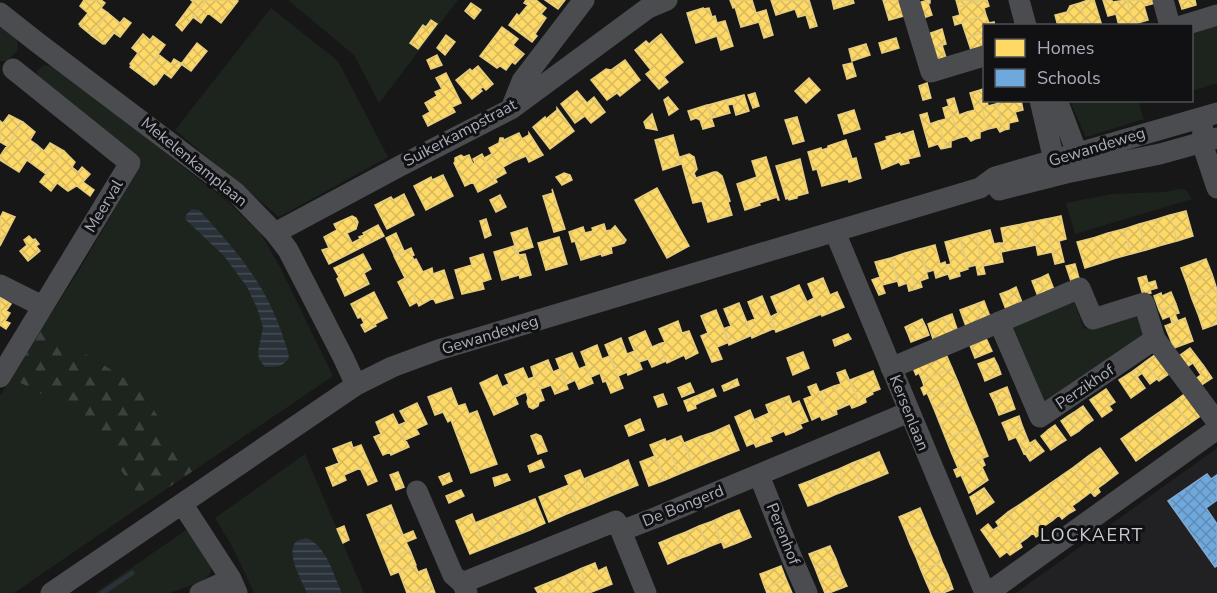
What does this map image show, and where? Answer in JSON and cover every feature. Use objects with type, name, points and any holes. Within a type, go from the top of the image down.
[{"type":"street","points":[[511,109],[522,81],[584,0]]},
{"type":"street","points":[[909,0],[931,72],[983,56]]},
{"type":"street","points":[[1018,0],[1025,24]]},
{"type":"street","points":[[1163,0],[1169,24]]},
{"type":"street","name":"Suikerkampstraat","points":[[274,233],[511,109],[653,3]]},
{"type":"street","name":"Mekelenkamplaan","points":[[0,13],[235,192],[288,249],[356,385]]},
{"type":"street","points":[[1188,24],[1217,15]]},
{"type":"street","points":[[7,70],[29,57],[38,43]]},
{"type":"street","name":"Meerval","points":[[0,377],[130,163],[7,70]]},
{"type":"street","points":[[1041,102],[1060,166]]},
{"type":"street","points":[[1059,102],[1077,153]]},
{"type":"street","points":[[1212,128],[1217,188]]},
{"type":"street","name":"Gewandeweg","points":[[1060,166],[1077,153],[1212,128]]},
{"type":"street","name":"Gewandeweg","points":[[51,593],[356,385],[392,367],[438,350],[980,188],[999,190],[1060,166],[1160,154],[1212,128]]},
{"type":"street","name":"Kersenlaan","points":[[835,232],[987,593],[1216,429]]},
{"type":"street","points":[[0,285],[42,306]]},
{"type":"street","points":[[891,368],[1080,288],[1093,319],[1144,303],[1155,339],[1216,429]]},
{"type":"street","name":"Perzikhof","points":[[999,322],[1040,417],[1155,339]]},
{"type":"street","name":"De Bongerd","points":[[417,491],[453,574],[464,588],[616,521],[621,531],[909,412]]},
{"type":"street","name":"Perenhof","points":[[759,475],[807,593]]},
{"type":"street","points":[[183,505],[234,586],[200,593]]},
{"type":"street","points":[[621,531],[646,593]]},
{"type":"shaded area","points":[[192,209],[199,210],[257,281],[274,313],[288,351],[289,358],[282,365],[265,367],[259,359],[258,352],[263,327],[257,308],[247,287],[224,256],[185,219]]},
{"type":"shaded area","points":[[1217,448],[1217,593],[1016,593]]},
{"type":"shaded area","points":[[307,538],[314,542],[324,554],[342,593],[307,593],[295,566],[292,552],[297,541]]},
{"type":"green space","points":[[290,0],[458,0],[379,103],[354,55]]},
{"type":"green space","points":[[271,8],[338,61],[388,157],[279,217],[175,130]]},
{"type":"green space","points":[[1217,21],[1217,83],[1193,91],[1193,29]]},
{"type":"green space","points":[[0,24],[17,36],[18,50],[7,61],[0,61]]},
{"type":"green space","points":[[44,65],[57,68],[228,202],[261,234],[279,265],[333,376],[196,469],[135,384],[42,328],[142,163],[40,83],[37,71]]},
{"type":"green space","points":[[1070,102],[1138,102],[1144,119],[1086,137]]},
{"type":"green space","points":[[1179,189],[1189,193],[1192,199],[1075,234],[1066,203],[1112,194],[1165,192]]},
{"type":"green space","points":[[1072,296],[1084,329],[1138,313],[1145,334],[1039,409],[1004,326]]},
{"type":"green space","points":[[42,328],[135,384],[196,469],[144,504],[84,416],[11,378]]},
{"type":"green space","points":[[11,378],[84,416],[144,504],[14,593],[0,593],[0,396]]},
{"type":"green space","points":[[305,454],[364,593],[342,593],[323,550],[292,556],[307,593],[254,593],[232,546],[215,518]]},
{"type":"green space","points":[[186,530],[207,555],[212,567],[209,575],[202,581],[170,593],[95,593]]},
{"type":"building: Homes","points":[[84,0],[101,0],[105,3],[101,8],[108,13],[91,35],[79,24],[88,13],[80,6]]},
{"type":"building: Homes","points":[[191,0],[207,0],[182,31],[176,25],[193,2]]},
{"type":"building: Homes","points":[[207,0],[238,1],[221,23],[208,13],[201,23],[193,17]]},
{"type":"building: Homes","points":[[526,0],[536,0],[546,8],[541,14],[546,18],[532,42],[509,25],[528,5],[524,3]]},
{"type":"building: Homes","points":[[545,0],[565,0],[558,9]]},
{"type":"building: Homes","points":[[730,0],[752,0],[756,13],[766,10],[773,35],[764,38],[759,22],[741,27],[735,7],[733,8]]},
{"type":"building: Homes","points":[[771,0],[809,0],[817,26],[810,28],[806,15],[798,17],[795,9],[776,15]]},
{"type":"building: Homes","points":[[832,0],[853,0],[854,3],[834,9]]},
{"type":"building: Homes","points":[[883,0],[899,0],[904,16],[889,20]]},
{"type":"building: Homes","points":[[930,0],[928,3],[932,15],[923,18],[918,3]]},
{"type":"building: Homes","points":[[956,0],[983,0],[958,7]]},
{"type":"building: Homes","points":[[987,0],[989,6],[984,8],[986,15],[955,25],[953,17],[960,15],[958,7]]},
{"type":"building: Homes","points":[[1094,0],[1101,24],[1086,24],[1080,3]]},
{"type":"building: Homes","points":[[1103,0],[1112,0],[1112,2],[1127,0],[1134,24],[1118,24],[1116,14],[1108,16]]},
{"type":"building: Homes","points":[[1127,0],[1158,0],[1159,2],[1144,6],[1148,20],[1134,24]]},
{"type":"building: Homes","points":[[1179,0],[1195,0],[1196,5],[1182,9]]},
{"type":"building: Homes","points":[[471,3],[481,10],[474,19],[465,11]]},
{"type":"building: Homes","points":[[1080,3],[1086,24],[1057,24],[1055,15],[1067,12],[1070,6]]},
{"type":"building: Homes","points":[[709,8],[717,23],[725,21],[733,46],[721,50],[717,36],[696,43],[687,13]]},
{"type":"building: Homes","points":[[108,13],[120,23],[124,18],[131,23],[120,37],[114,33],[103,44],[91,35]]},
{"type":"building: Homes","points":[[986,15],[989,23],[994,22],[994,24],[983,24],[983,32],[967,38],[962,23]]},
{"type":"building: Homes","points":[[431,20],[437,24],[418,49],[410,43],[423,25],[426,27]]},
{"type":"building: Homes","points":[[502,27],[518,39],[513,45],[524,54],[515,64],[512,62],[506,70],[500,66],[497,68],[480,56]]},
{"type":"building: Homes","points":[[942,29],[946,44],[932,48],[928,34]]},
{"type":"building: Homes","points":[[983,32],[983,49],[972,53],[967,38]]},
{"type":"building: Homes","points":[[143,34],[150,40],[153,36],[165,45],[142,76],[130,67],[130,64],[138,53],[132,48]]},
{"type":"building: Homes","points":[[661,34],[683,62],[664,77],[668,82],[659,89],[646,74],[651,70],[635,50],[646,41],[649,44]]},
{"type":"building: Homes","points":[[446,35],[455,42],[445,55],[437,48]]},
{"type":"building: Homes","points":[[896,38],[899,48],[882,53],[879,43]]},
{"type":"building: Homes","points":[[197,43],[207,51],[191,71],[181,64]]},
{"type":"building: Homes","points":[[866,44],[870,55],[852,61],[849,49]]},
{"type":"building: Homes","points":[[942,45],[947,61],[937,64],[932,48]]},
{"type":"building: Homes","points":[[158,54],[171,64],[174,59],[182,64],[171,78],[164,73],[154,85],[142,76]]},
{"type":"building: Homes","points":[[437,55],[442,65],[431,69],[427,60]]},
{"type":"building: Homes","points":[[625,60],[640,80],[620,96],[617,93],[607,100],[591,80],[606,69],[611,70]]},
{"type":"building: Homes","points":[[852,63],[856,76],[847,79],[843,65]]},
{"type":"building: Homes","points":[[478,66],[493,84],[486,90],[483,87],[480,89],[482,91],[472,99],[456,80]]},
{"type":"building: Homes","points":[[446,73],[461,103],[452,107],[455,112],[428,126],[423,116],[430,112],[425,103],[437,96],[435,92],[442,89],[436,78]]},
{"type":"building: Homes","points":[[809,78],[820,90],[806,103],[795,91]]},
{"type":"building: Homes","points":[[927,83],[931,98],[923,100],[919,86]]},
{"type":"building: Homes","points":[[983,89],[983,102],[987,102],[988,106],[996,104],[1004,130],[1000,132],[997,127],[988,129],[977,91]]},
{"type":"building: Homes","points":[[577,91],[587,103],[594,97],[605,112],[591,123],[585,116],[575,123],[561,104]]},
{"type":"building: Homes","points":[[977,91],[988,129],[980,132],[980,138],[975,139],[967,112],[975,110],[970,93]]},
{"type":"building: Homes","points":[[755,93],[759,106],[753,108],[748,95]]},
{"type":"building: Homes","points":[[744,95],[749,111],[736,115],[733,104],[728,105],[726,100]]},
{"type":"building: Homes","points":[[668,97],[678,109],[669,115],[664,100]]},
{"type":"building: Homes","points":[[954,98],[959,115],[967,112],[975,139],[971,141],[967,136],[959,138],[947,100]]},
{"type":"building: Homes","points":[[726,100],[730,113],[712,118],[708,105]]},
{"type":"building: Homes","points":[[997,102],[1021,102],[1023,110],[1015,112],[1018,121],[1009,123],[1009,129],[1004,130]]},
{"type":"building: Homes","points":[[707,105],[714,126],[703,129],[700,120],[696,118],[691,120],[688,111]]},
{"type":"building: Homes","points":[[949,106],[959,138],[951,141],[951,147],[946,148],[938,121],[946,119],[943,108]]},
{"type":"building: Homes","points":[[557,108],[574,131],[550,149],[533,127]]},
{"type":"building: Homes","points":[[854,110],[860,129],[844,134],[838,115]]},
{"type":"building: Homes","points":[[927,113],[930,124],[938,121],[946,148],[941,149],[938,144],[929,147],[920,115]]},
{"type":"building: Homes","points":[[652,114],[657,130],[646,128],[644,122]]},
{"type":"building: Homes","points":[[9,115],[23,122],[7,146],[0,142],[0,121],[3,123]]},
{"type":"building: Homes","points":[[797,117],[804,141],[793,144],[785,120]]},
{"type":"building: Homes","points":[[23,122],[35,132],[30,140],[37,145],[19,172],[0,160],[0,156]]},
{"type":"building: Homes","points":[[913,131],[920,156],[908,159],[909,163],[901,165],[899,162],[882,169],[875,144],[887,140],[886,137]]},
{"type":"building: Homes","points":[[519,133],[522,139],[529,133],[543,155],[529,162],[526,156],[514,161],[504,140]]},
{"type":"building: Homes","points":[[673,135],[681,164],[663,170],[655,140]]},
{"type":"building: Homes","points":[[500,138],[503,138],[514,161],[503,167],[506,173],[495,179],[484,158],[492,154],[489,148],[499,143]]},
{"type":"building: Homes","points":[[846,140],[852,159],[856,158],[861,178],[822,186],[817,169],[813,170],[808,152],[821,148],[822,150]]},
{"type":"building: Homes","points":[[50,143],[64,151],[46,174],[27,160],[37,145],[44,151]]},
{"type":"building: Homes","points":[[64,151],[75,162],[72,167],[78,172],[82,167],[90,174],[83,182],[68,191],[57,183],[51,191],[40,182]]},
{"type":"building: Homes","points":[[482,154],[497,182],[478,192],[473,182],[465,186],[454,163],[455,158],[469,155],[473,164],[475,163],[473,159]]},
{"type":"building: Homes","points":[[689,154],[694,157],[697,169],[694,173],[696,178],[714,172],[722,176],[732,215],[708,222],[702,201],[693,203],[680,157]]},
{"type":"building: Homes","points":[[766,157],[779,200],[777,197],[745,210],[737,184],[757,177],[752,161]]},
{"type":"building: Homes","points":[[800,159],[808,193],[789,200],[786,199],[776,166]]},
{"type":"building: Homes","points":[[564,173],[570,175],[572,180],[562,185],[556,177]]},
{"type":"building: Homes","points":[[443,175],[453,196],[426,210],[414,186],[431,177],[432,180]]},
{"type":"building: Homes","points":[[83,182],[94,190],[90,196],[77,186]]},
{"type":"building: Homes","points":[[657,188],[689,246],[667,258],[635,200]]},
{"type":"building: Homes","points":[[552,189],[565,229],[554,232],[543,196],[553,193]]},
{"type":"building: Homes","points":[[404,194],[414,215],[387,229],[375,205],[391,197],[393,200]]},
{"type":"building: Homes","points":[[500,195],[506,207],[496,212],[490,200]]},
{"type":"building: Homes","points":[[1186,211],[1193,236],[1177,241],[1170,215]]},
{"type":"building: Homes","points":[[3,212],[15,217],[0,246],[0,218]]},
{"type":"building: Homes","points":[[1170,215],[1177,241],[1162,245],[1154,220]]},
{"type":"building: Homes","points":[[352,216],[358,222],[356,229],[347,233],[352,243],[360,239],[363,233],[378,225],[384,236],[329,264],[322,250],[329,248],[324,237],[337,230],[334,224]]},
{"type":"building: Homes","points":[[1061,216],[1066,239],[1059,241],[1064,262],[1055,264],[1046,219]]},
{"type":"building: Homes","points":[[486,219],[491,235],[485,238],[480,221]]},
{"type":"building: Homes","points":[[1046,219],[1055,264],[1052,252],[1038,255],[1031,222]]},
{"type":"building: Homes","points":[[1154,220],[1162,245],[1146,250],[1139,224]]},
{"type":"building: Homes","points":[[1031,222],[1036,245],[1021,248],[1017,225]]},
{"type":"building: Homes","points":[[604,224],[606,231],[615,226],[626,240],[624,243],[611,247],[612,253],[581,260],[575,241],[572,242],[569,232],[583,227],[585,233]]},
{"type":"building: Homes","points":[[1139,224],[1146,250],[1131,254],[1124,229]]},
{"type":"building: Homes","points":[[1017,225],[1021,248],[1001,252],[999,243],[1004,243],[1001,228]]},
{"type":"building: Homes","points":[[527,228],[533,247],[517,252],[511,233]]},
{"type":"building: Homes","points":[[1124,229],[1131,254],[1116,258],[1108,233]]},
{"type":"building: Homes","points":[[990,230],[994,244],[999,243],[1003,262],[983,266],[975,234]]},
{"type":"building: Homes","points":[[396,233],[404,251],[394,255],[386,238]]},
{"type":"building: Homes","points":[[1108,233],[1116,258],[1101,263],[1093,238]]},
{"type":"building: Homes","points":[[975,234],[985,274],[978,275],[976,265],[968,267],[960,238]]},
{"type":"building: Homes","points":[[29,236],[39,244],[36,246],[40,251],[28,261],[20,251],[27,245],[24,240]]},
{"type":"building: Homes","points":[[559,237],[567,264],[546,270],[538,243]]},
{"type":"building: Homes","points":[[960,238],[968,269],[959,272],[960,276],[950,279],[946,265],[951,264],[945,242]]},
{"type":"building: Homes","points":[[1093,238],[1101,263],[1085,268],[1077,242]]},
{"type":"building: Homes","points":[[935,245],[940,264],[945,262],[950,279],[948,274],[936,278],[934,270],[927,272],[920,249]]},
{"type":"building: Homes","points":[[514,246],[519,255],[525,254],[531,275],[520,278],[519,275],[502,280],[494,252]]},
{"type":"building: Homes","points":[[411,248],[414,260],[416,259],[423,272],[432,268],[433,274],[444,270],[453,298],[436,303],[433,298],[419,306],[394,256]]},
{"type":"building: Homes","points":[[920,249],[928,278],[920,281],[922,287],[916,289],[905,253]]},
{"type":"building: Homes","points":[[905,253],[916,289],[909,291],[907,283],[899,286],[891,258]]},
{"type":"building: Homes","points":[[363,254],[371,269],[364,273],[369,284],[345,296],[334,268]]},
{"type":"building: Homes","points":[[483,254],[491,279],[482,282],[484,289],[462,294],[455,270],[472,265],[470,258]]},
{"type":"building: Homes","points":[[891,258],[898,281],[882,285],[885,293],[879,295],[872,280],[880,277],[875,262]]},
{"type":"building: Homes","points":[[1206,259],[1212,274],[1187,284],[1181,268]]},
{"type":"building: Homes","points":[[1075,264],[1080,282],[1072,284],[1066,266]]},
{"type":"building: Homes","points":[[1048,274],[1055,292],[1048,295],[1040,278]]},
{"type":"building: Homes","points":[[1212,274],[1217,290],[1192,299],[1187,284]]},
{"type":"building: Homes","points":[[1146,276],[1148,283],[1155,281],[1157,288],[1143,295],[1138,278]]},
{"type":"building: Homes","points":[[405,278],[417,302],[410,306],[398,282]]},
{"type":"building: Homes","points":[[823,278],[830,295],[837,292],[844,307],[822,316],[808,284]]},
{"type":"building: Homes","points":[[1040,278],[1048,295],[1039,299],[1032,281]]},
{"type":"building: Homes","points":[[808,284],[821,314],[799,323],[786,291],[799,285],[807,302],[814,298]]},
{"type":"building: Homes","points":[[1016,287],[1023,305],[1015,309],[1008,291]]},
{"type":"building: Homes","points":[[1217,290],[1217,307],[1198,314],[1192,299]]},
{"type":"building: Homes","points":[[786,291],[799,323],[776,332],[770,317],[778,313],[771,297]]},
{"type":"building: Homes","points":[[1008,291],[1015,309],[1007,312],[1000,294]]},
{"type":"building: Homes","points":[[374,292],[387,318],[365,332],[361,325],[364,323],[361,317],[358,318],[351,304]]},
{"type":"building: Homes","points":[[1171,292],[1176,304],[1159,310],[1154,296],[1161,293],[1162,296]]},
{"type":"building: Homes","points":[[762,296],[775,328],[752,338],[747,322],[755,319],[748,302]]},
{"type":"building: Homes","points":[[0,297],[11,304],[6,311],[10,313],[5,321],[10,323],[6,329],[0,325]]},
{"type":"building: Homes","points":[[984,301],[991,319],[983,322],[976,304]]},
{"type":"building: Homes","points":[[739,303],[752,335],[729,345],[723,329],[731,326],[724,309]]},
{"type":"building: Homes","points":[[976,304],[983,322],[967,329],[960,310]]},
{"type":"building: Homes","points":[[1176,304],[1179,313],[1175,314],[1178,321],[1172,323],[1170,316],[1163,319],[1159,310]]},
{"type":"building: Homes","points":[[1217,307],[1217,324],[1203,329],[1198,314]]},
{"type":"building: Homes","points":[[716,310],[729,342],[717,347],[722,359],[712,362],[701,336],[708,333],[701,316]]},
{"type":"building: Homes","points":[[952,314],[958,332],[951,335],[944,317]]},
{"type":"building: Homes","points":[[944,317],[951,335],[934,342],[928,324]]},
{"type":"building: Homes","points":[[1185,318],[1193,341],[1174,348],[1165,326]]},
{"type":"building: Homes","points":[[922,319],[926,327],[908,334],[905,327]]},
{"type":"building: Homes","points":[[678,321],[682,333],[689,331],[698,353],[686,359],[684,355],[667,363],[659,344],[665,342],[659,329]]},
{"type":"building: Homes","points":[[926,327],[929,335],[911,342],[908,334]]},
{"type":"building: Homes","points":[[645,331],[652,347],[659,344],[666,361],[652,367],[648,359],[639,362],[629,338]]},
{"type":"building: Homes","points":[[848,334],[851,339],[835,346],[833,340]]},
{"type":"building: Homes","points":[[985,336],[992,351],[975,358],[969,343]]},
{"type":"building: Homes","points":[[621,338],[627,354],[635,351],[642,369],[628,375],[627,372],[618,376],[605,345]]},
{"type":"building: Homes","points":[[597,345],[602,359],[610,356],[623,388],[611,393],[600,373],[591,377],[581,352]]},
{"type":"building: Homes","points":[[1190,348],[1203,365],[1197,369],[1193,363],[1187,367],[1179,356]]},
{"type":"building: Homes","points":[[803,352],[809,368],[793,375],[787,358]]},
{"type":"building: Homes","points":[[945,352],[952,368],[922,380],[919,373],[916,375],[913,368]]},
{"type":"building: Homes","points":[[1159,352],[1173,371],[1159,381],[1145,362]]},
{"type":"building: Homes","points":[[572,353],[579,369],[586,366],[593,383],[579,389],[575,380],[567,384],[556,359]]},
{"type":"building: Homes","points":[[994,358],[998,366],[982,373],[978,364]]},
{"type":"building: Homes","points":[[548,360],[553,372],[560,369],[568,389],[555,394],[551,385],[540,389],[544,400],[531,367]]},
{"type":"building: Homes","points":[[1145,362],[1159,381],[1157,379],[1150,384],[1142,373],[1137,377],[1133,371]]},
{"type":"building: Homes","points":[[1203,365],[1212,378],[1200,386],[1195,379],[1201,375],[1197,369]]},
{"type":"building: Homes","points":[[998,366],[1001,374],[985,381],[982,373]]},
{"type":"building: Homes","points":[[531,367],[544,400],[533,409],[529,407],[526,392],[515,397],[518,404],[505,375],[523,368],[528,379],[534,377]]},
{"type":"building: Homes","points":[[952,368],[958,382],[924,395],[921,388],[924,386],[922,380]]},
{"type":"building: Homes","points":[[845,370],[860,405],[852,408],[850,404],[843,407],[834,386],[841,384],[837,373]]},
{"type":"building: Homes","points":[[873,371],[880,389],[872,392],[873,394],[865,398],[866,402],[860,405],[850,380]]},
{"type":"building: Homes","points":[[1133,371],[1145,388],[1131,398],[1119,380]]},
{"type":"building: Homes","points":[[497,375],[502,387],[509,384],[518,404],[494,415],[480,383]]},
{"type":"building: Homes","points":[[737,379],[739,385],[724,391],[722,386]]},
{"type":"building: Homes","points":[[958,382],[964,397],[934,409],[928,395]]},
{"type":"building: Homes","points":[[690,383],[694,392],[682,397],[678,388]]},
{"type":"building: Homes","points":[[816,384],[830,417],[822,420],[820,416],[812,420],[804,399],[812,396],[808,387]]},
{"type":"building: Homes","points":[[834,386],[843,407],[836,410],[837,414],[830,417],[820,392]]},
{"type":"building: Homes","points":[[1007,387],[1010,395],[994,402],[990,394]]},
{"type":"building: Homes","points":[[451,388],[458,406],[465,404],[469,414],[477,411],[497,464],[471,473],[451,420],[448,422],[443,412],[435,415],[428,397]]},
{"type":"building: Homes","points":[[713,389],[716,396],[701,402],[699,395]]},
{"type":"building: Homes","points":[[1106,389],[1115,402],[1109,406],[1112,410],[1102,417],[1090,400]]},
{"type":"building: Homes","points":[[1187,392],[1203,414],[1189,424],[1174,402]]},
{"type":"building: Homes","points":[[663,394],[667,404],[658,407],[654,397]]},
{"type":"building: Homes","points":[[699,395],[701,402],[695,405],[696,408],[688,411],[684,401]]},
{"type":"building: Homes","points":[[1010,395],[1015,409],[999,415],[994,402]]},
{"type":"building: Homes","points":[[789,396],[792,404],[799,401],[808,421],[800,424],[802,428],[794,432],[781,399]]},
{"type":"building: Homes","points":[[964,397],[970,412],[940,424],[934,409]]},
{"type":"building: Homes","points":[[781,399],[794,432],[786,435],[784,431],[777,434],[766,405]]},
{"type":"building: Homes","points":[[1174,402],[1189,424],[1176,433],[1161,411]]},
{"type":"building: Homes","points":[[417,403],[427,424],[416,429],[419,434],[405,440],[399,425],[406,422],[400,411]]},
{"type":"building: Homes","points":[[1083,406],[1093,420],[1086,425],[1076,411]]},
{"type":"building: Homes","points":[[750,410],[764,444],[756,447],[754,443],[747,446],[735,417]]},
{"type":"building: Homes","points":[[1076,411],[1086,425],[1079,431],[1068,416]]},
{"type":"building: Homes","points":[[1161,411],[1176,433],[1163,442],[1148,420]]},
{"type":"building: Homes","points":[[970,412],[976,426],[946,439],[940,424]]},
{"type":"building: Homes","points":[[769,413],[777,434],[770,437],[772,441],[764,444],[754,420]]},
{"type":"building: Homes","points":[[393,414],[409,447],[391,455],[390,452],[383,455],[374,437],[381,434],[376,422]]},
{"type":"building: Homes","points":[[1019,416],[1022,425],[1006,432],[1002,423]]},
{"type":"building: Homes","points":[[1068,416],[1079,431],[1071,436],[1061,421]]},
{"type":"building: Homes","points":[[640,419],[644,430],[629,436],[625,426]]},
{"type":"building: Homes","points":[[1148,420],[1163,442],[1150,451],[1135,429]]},
{"type":"building: Homes","points":[[729,425],[739,450],[724,456],[714,432]]},
{"type":"building: Homes","points":[[1022,425],[1028,440],[1019,443],[1016,437],[1009,440],[1006,432]]},
{"type":"building: Homes","points":[[1055,425],[1066,440],[1058,445],[1048,430]]},
{"type":"building: Homes","points":[[976,426],[982,441],[952,454],[946,439]]},
{"type":"building: Homes","points":[[1135,429],[1150,451],[1136,461],[1121,439]]},
{"type":"building: Homes","points":[[1048,430],[1058,445],[1051,450],[1041,436]]},
{"type":"building: Homes","points":[[714,432],[724,456],[709,462],[699,437]]},
{"type":"building: Homes","points":[[536,434],[541,436],[547,451],[538,454],[531,436]]},
{"type":"building: Homes","points":[[681,436],[694,468],[679,474],[666,442]]},
{"type":"building: Homes","points":[[699,437],[709,462],[694,468],[684,443]]},
{"type":"building: Homes","points":[[665,439],[679,474],[665,480],[650,445]]},
{"type":"building: Homes","points":[[1028,440],[1032,449],[1024,454],[1019,443]]},
{"type":"building: Homes","points":[[1035,440],[1044,451],[1030,461],[1025,453],[1032,449],[1030,443]]},
{"type":"building: Homes","points":[[982,441],[988,456],[958,468],[952,454]]},
{"type":"building: Homes","points":[[351,442],[353,448],[361,445],[377,481],[368,485],[360,468],[344,475],[346,480],[333,486],[326,468],[339,463],[333,449]]},
{"type":"building: Homes","points":[[1100,448],[1118,473],[1105,483],[1087,457]]},
{"type":"building: Homes","points":[[879,452],[888,473],[874,479],[865,458]]},
{"type":"building: Homes","points":[[655,456],[665,480],[649,486],[640,462]]},
{"type":"building: Homes","points":[[1087,457],[1105,483],[1098,488],[1100,492],[1095,496],[1074,467]]},
{"type":"building: Homes","points":[[865,458],[874,479],[861,484],[852,463]]},
{"type":"building: Homes","points":[[982,458],[985,465],[982,467],[988,480],[969,493],[961,475],[957,477],[954,470]]},
{"type":"building: Homes","points":[[541,460],[544,467],[530,472],[528,466]]},
{"type":"building: Homes","points":[[628,460],[638,485],[623,491],[613,467]]},
{"type":"building: Homes","points":[[852,463],[861,484],[847,490],[839,469]]},
{"type":"building: Homes","points":[[613,467],[623,491],[608,497],[598,473]]},
{"type":"building: Homes","points":[[1074,467],[1095,496],[1091,492],[1079,501],[1061,476]]},
{"type":"building: Homes","points":[[839,469],[847,490],[834,495],[826,474]]},
{"type":"building: Homes","points":[[580,470],[594,503],[579,509],[565,476]]},
{"type":"building: Homes","points":[[398,472],[404,487],[396,490],[390,475]]},
{"type":"building: Homes","points":[[449,473],[452,481],[443,485],[439,477]]},
{"type":"building: Homes","points":[[598,473],[608,497],[594,503],[584,479]]},
{"type":"building: Homes","points":[[507,474],[510,480],[495,486],[493,478]]},
{"type":"building: Homes","points":[[826,474],[834,495],[821,501],[812,480]]},
{"type":"building: Homes","points":[[1061,476],[1079,501],[1072,506],[1075,510],[1068,514],[1048,485]]},
{"type":"building: Homes","points":[[812,480],[821,501],[808,506],[799,485]]},
{"type":"building: Homes","points":[[569,485],[579,509],[564,515],[554,491]]},
{"type":"building: Homes","points":[[1048,485],[1068,514],[1062,519],[1059,515],[1053,520],[1035,494]]},
{"type":"building: Homes","points":[[984,488],[989,495],[974,506],[970,497]]},
{"type":"building: Homes","points":[[461,490],[464,496],[449,503],[446,496]]},
{"type":"building: Homes","points":[[554,491],[564,515],[549,522],[539,497]]},
{"type":"building: Homes","points":[[1035,494],[1053,520],[1040,529],[1042,533],[1022,503]]},
{"type":"building: Homes","points":[[989,495],[994,502],[977,514],[974,506]]},
{"type":"building: Homes","points":[[535,499],[545,523],[530,530],[520,505]]},
{"type":"building: Homes","points":[[1022,503],[1042,533],[1036,537],[1033,533],[1027,538],[1008,512]]},
{"type":"building: Homes","points":[[391,505],[397,520],[373,530],[367,515]]},
{"type":"building: Homes","points":[[520,505],[530,530],[515,536],[505,511]]},
{"type":"building: Homes","points":[[920,508],[926,522],[905,531],[899,517]]},
{"type":"building: Homes","points":[[739,510],[751,537],[737,543],[726,515]]},
{"type":"building: Homes","points":[[505,511],[515,536],[500,542],[490,517]]},
{"type":"building: Homes","points":[[1008,512],[1027,538],[1020,543],[1022,547],[1016,551],[996,522]]},
{"type":"building: Homes","points":[[472,514],[485,548],[470,554],[456,521]]},
{"type":"building: Homes","points":[[726,515],[737,543],[724,548],[713,521]]},
{"type":"building: Homes","points":[[490,517],[500,542],[485,548],[475,523]]},
{"type":"building: Homes","points":[[397,520],[403,535],[379,545],[373,530]]},
{"type":"building: Homes","points":[[713,521],[721,542],[708,547],[699,526]]},
{"type":"building: Homes","points":[[926,522],[931,535],[910,544],[905,531]]},
{"type":"building: Homes","points":[[988,524],[993,530],[999,526],[1016,551],[1010,555],[1007,552],[1000,557],[981,530]]},
{"type":"building: Homes","points":[[344,526],[349,540],[343,543],[337,529]]},
{"type":"building: Homes","points":[[699,526],[708,547],[695,553],[686,532]]},
{"type":"building: Homes","points":[[413,531],[416,538],[406,542],[410,550],[385,560],[379,545]]},
{"type":"building: Homes","points":[[686,532],[695,553],[681,558],[673,537]]},
{"type":"building: Homes","points":[[931,535],[937,548],[916,557],[910,544]]},
{"type":"building: Homes","points":[[673,537],[681,558],[668,564],[659,543]]},
{"type":"building: Homes","points":[[830,546],[836,559],[815,568],[809,554]]},
{"type":"building: Homes","points":[[937,548],[942,562],[921,570],[916,557]]},
{"type":"building: Homes","points":[[410,550],[416,565],[391,575],[385,560]]},
{"type":"building: Homes","points":[[836,559],[841,573],[820,581],[815,568]]},
{"type":"building: Homes","points":[[942,562],[948,575],[927,584],[921,570]]},
{"type":"building: Homes","points":[[595,563],[598,571],[606,567],[612,584],[589,593],[580,569]]},
{"type":"building: Homes","points":[[415,565],[418,572],[426,569],[432,585],[407,593],[399,572]]},
{"type":"building: Homes","points":[[781,566],[786,579],[765,588],[760,574]]},
{"type":"building: Homes","points":[[580,569],[589,593],[572,593],[565,576]]},
{"type":"building: Homes","points":[[841,573],[847,586],[825,593],[820,581]]},
{"type":"building: Homes","points":[[948,575],[953,589],[943,593],[931,593],[927,584]]},
{"type":"building: Homes","points":[[565,576],[572,593],[555,593],[550,582]]},
{"type":"building: Homes","points":[[786,579],[792,593],[767,593],[765,588]]},
{"type":"building: Homes","points":[[550,582],[555,593],[538,593],[535,588]]},
{"type":"building: Homes","points":[[432,585],[435,593],[411,593]]},
{"type":"building: Schools","points":[[1207,474],[1211,479],[1217,475],[1217,500],[1206,508],[1217,524],[1217,566],[1215,567],[1168,501]]},
{"type":"waterway","points":[[102,593],[132,573]]},
{"type":"district","name":"LOCKAERT","points":[[1092,535]]}]
